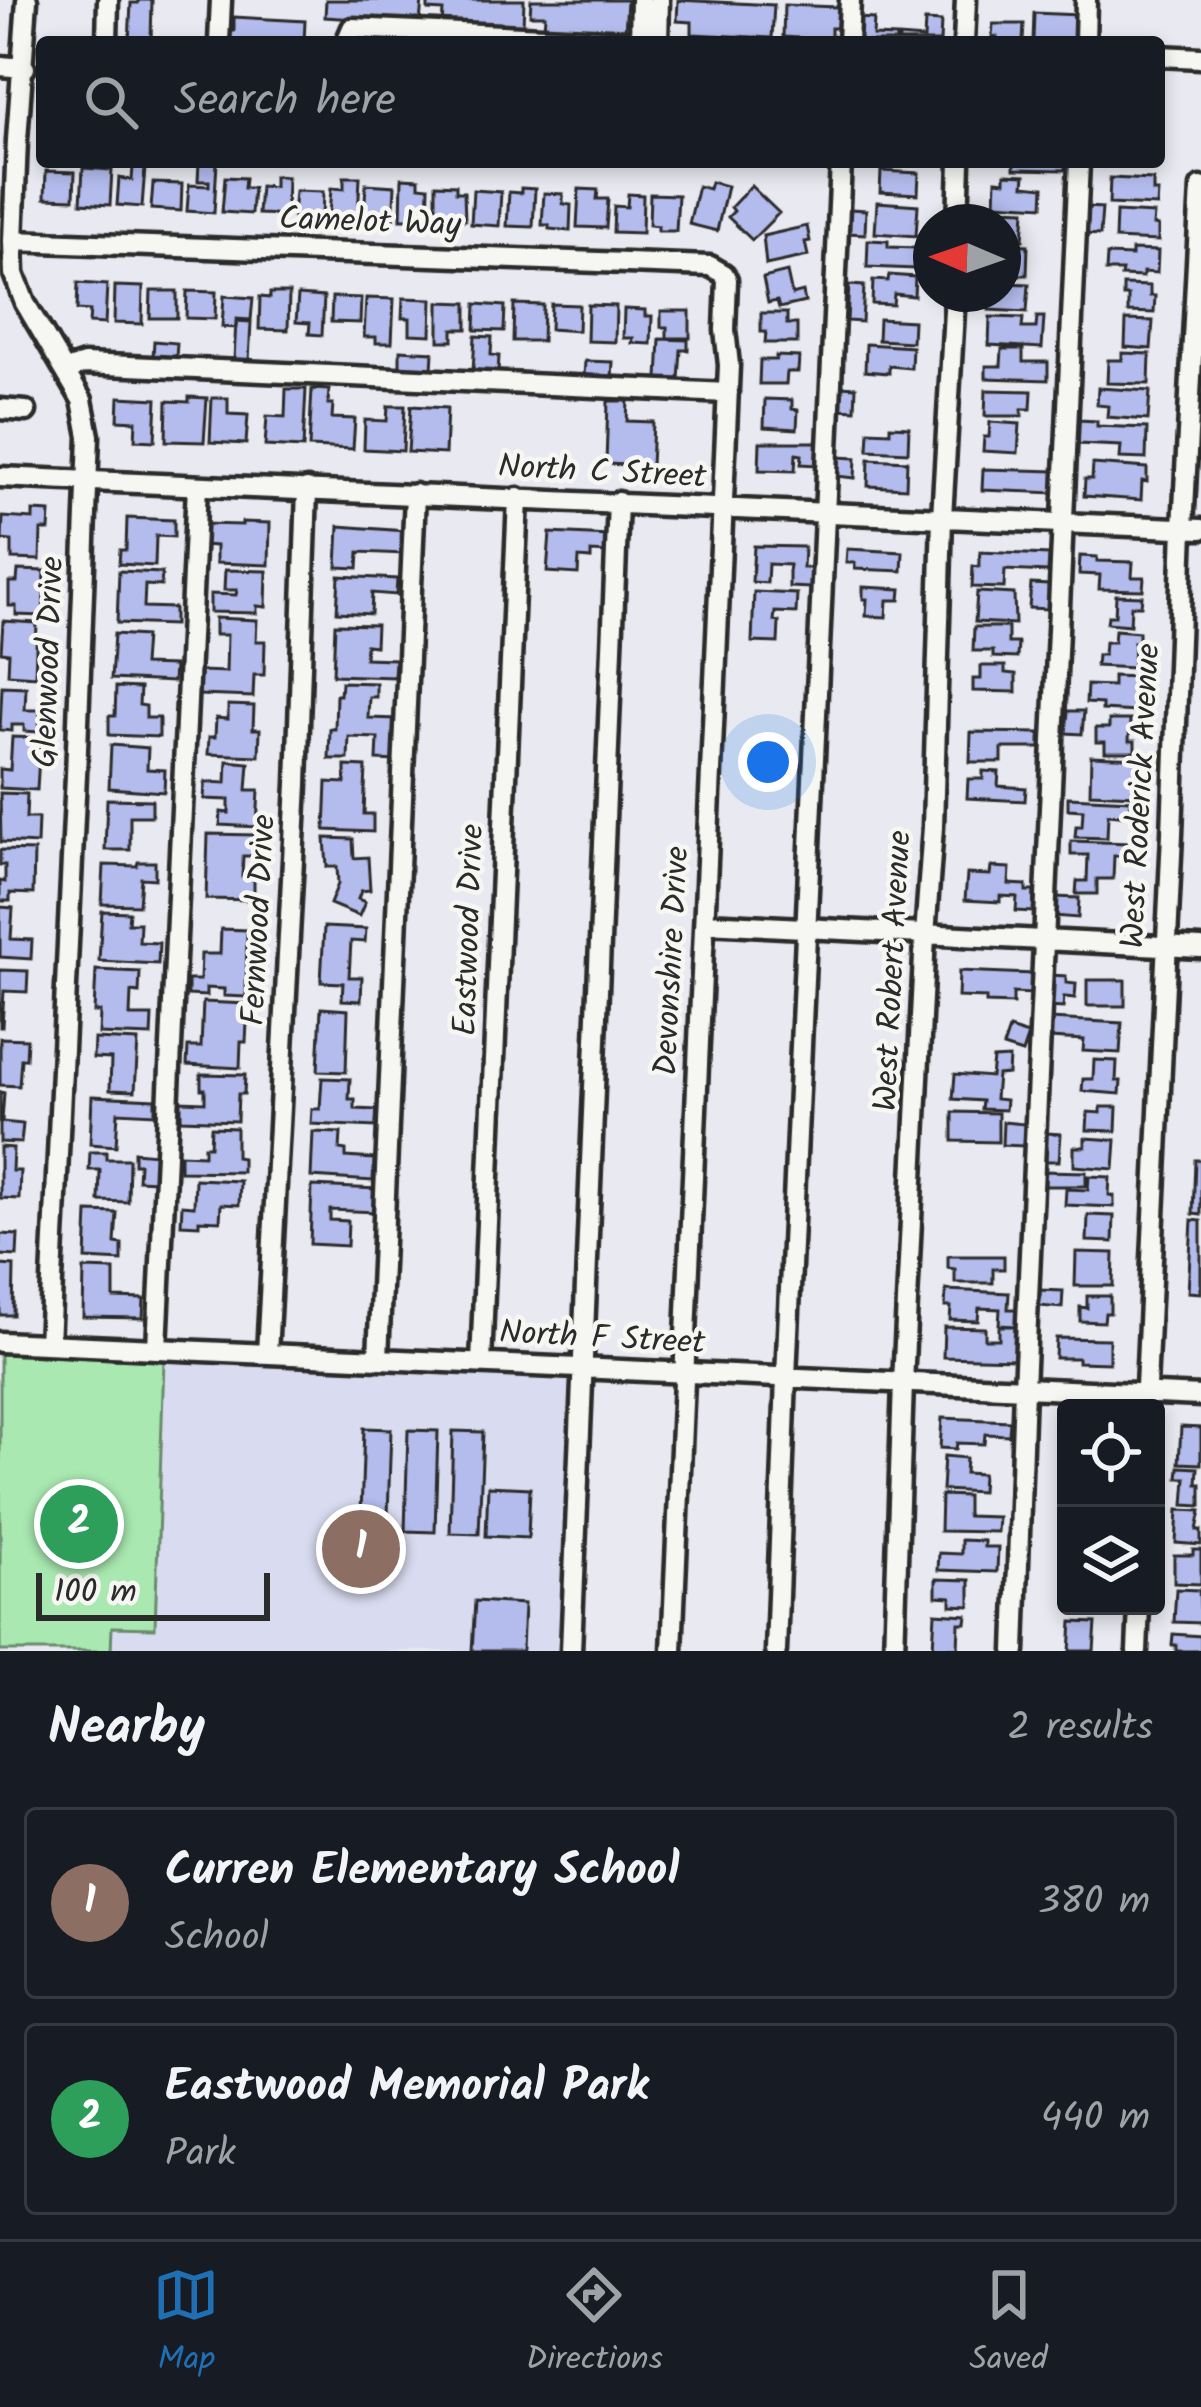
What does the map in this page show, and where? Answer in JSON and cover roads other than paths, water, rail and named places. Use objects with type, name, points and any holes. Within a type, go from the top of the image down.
[{"type":"street","name":"Glenwood Drive","points":[[28,0],[31,62],[12,134],[14,274],[25,302],[82,400],[89,436],[49,1344]]},
{"type":"street","points":[[107,36],[108,0]]},
{"type":"street","points":[[219,36],[221,0]]},
{"type":"street","points":[[640,36],[641,0]]},
{"type":"street","points":[[656,36],[659,0]]},
{"type":"street","points":[[848,36],[850,0]]},
{"type":"street","points":[[964,36],[966,0]]},
{"type":"street","points":[[1084,36],[1087,0]]},
{"type":"street","points":[[349,36],[352,28],[529,36]]},
{"type":"street","points":[[1165,56],[1201,58]]},
{"type":"street","points":[[0,66],[31,62]]},
{"type":"street","points":[[776,1651],[841,168]]},
{"type":"street","points":[[959,204],[960,168]]},
{"type":"street","points":[[1015,1651],[1079,168]]},
{"type":"street","name":"West Roderick Avenue","points":[[1145,1399],[1165,946],[1192,528],[1201,187]]},
{"type":"street","name":"Camelot Way","points":[[13,241],[710,266],[724,274]]},
{"type":"street","name":"Devonshire Drive","points":[[672,1651],[728,393],[724,274]]},
{"type":"street","name":"West Robert Avenue","points":[[894,1651],[954,312]]},
{"type":"street","points":[[66,370],[84,364],[728,393]]},
{"type":"street","points":[[0,410],[26,410]]},
{"type":"street","name":"North C Street","points":[[0,477],[1192,528]]},
{"type":"street","points":[[157,1348],[197,486]]},
{"type":"street","name":"Fernwood Drive","points":[[268,1354],[307,489]]},
{"type":"street","points":[[378,1358],[415,494]]},
{"type":"street","name":"Eastwood Drive","points":[[481,1363],[518,498]]},
{"type":"street","points":[[571,1651],[618,502]]},
{"type":"street","points":[[706,923],[1201,948]]},
{"type":"street","name":"North F Street","points":[[0,1342],[1024,1388],[1126,1399]]},
{"type":"street","name":"North F Street","points":[[1165,1399],[1201,1396]]},
{"type":"street","points":[[1137,1651],[1139,1615]]},
{"type":"place","name":"Eastwood Memorial Park","points":[[79,1524]]},
{"type":"place","name":"Curren Elementary School","points":[[361,1549]]}]
